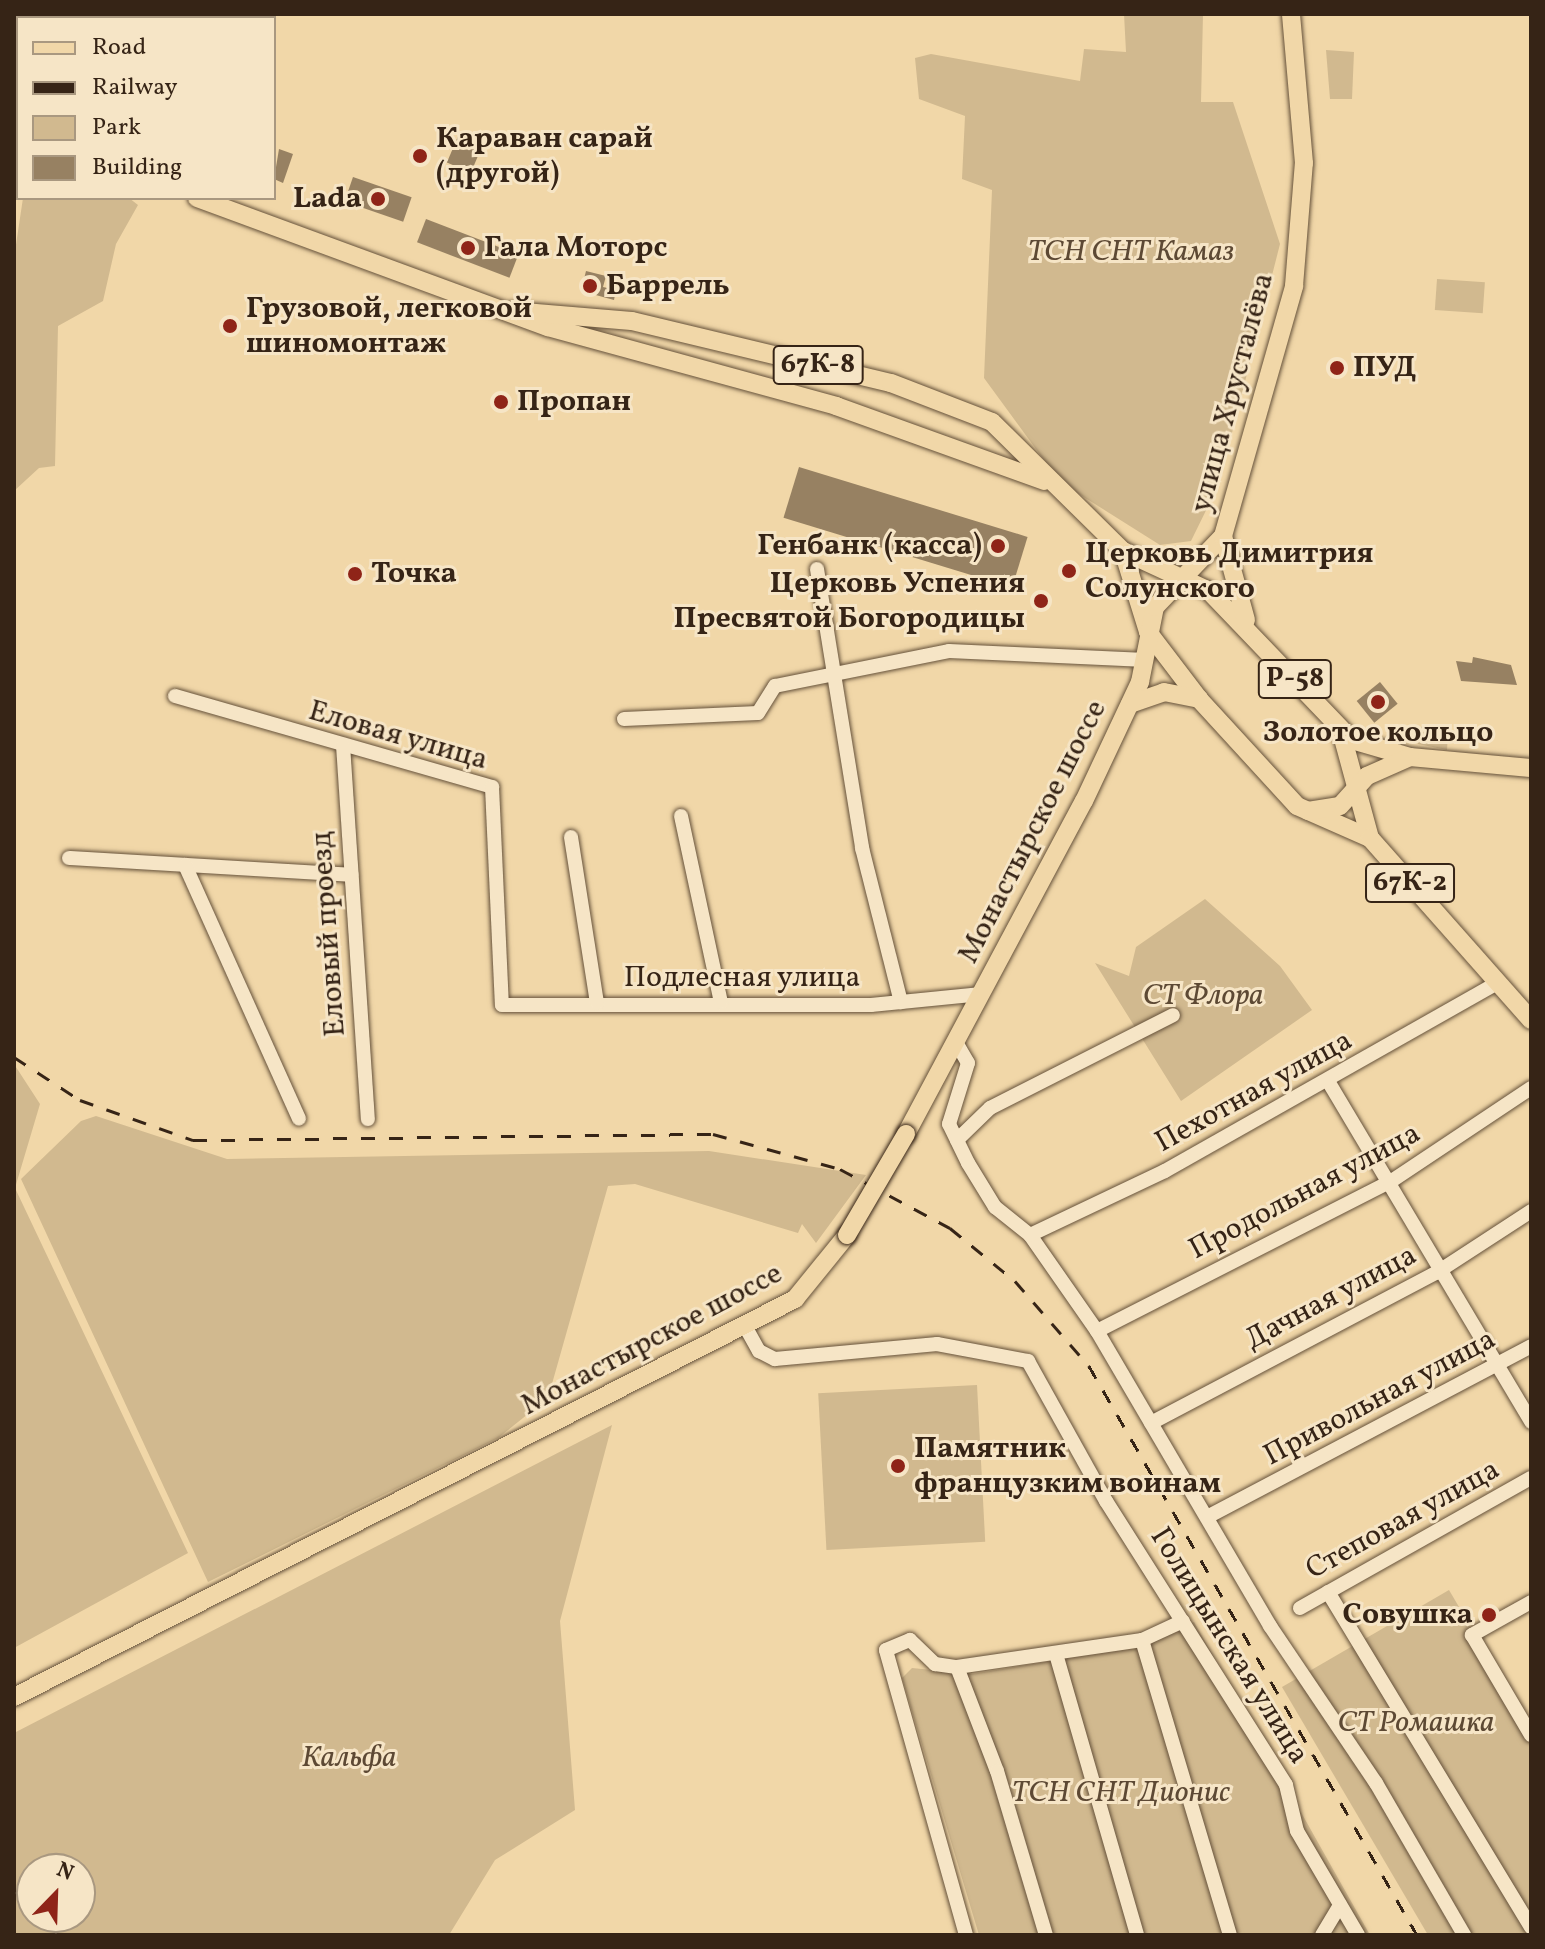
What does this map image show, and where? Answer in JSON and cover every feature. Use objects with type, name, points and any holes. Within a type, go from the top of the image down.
[{"type":"main road","name":"улица Хрусталёва","points":[[1185,582],[1223,536],[1294,286],[1304,163],[1291,14]]},
{"type":"main road","name":"67К-8","points":[[203,200],[621,349],[836,406],[1050,484]]},
{"type":"main road","name":"67К-8","points":[[512,311],[632,321],[891,383],[992,422],[1050,484],[1123,551],[1185,582]]},
{"type":"main road","points":[[1223,536],[1229,579],[1248,626]]},
{"type":"main road","points":[[1123,551],[1148,632],[1199,699],[1305,811],[1370,838]]},
{"type":"main road","name":"Р-58","points":[[1185,582],[1209,591],[1248,626],[1341,732],[1352,748],[1355,784],[1370,838]]},
{"type":"main road","name":"Монастырское шоссе","points":[[14,1697],[795,1299],[847,1235],[957,1044],[1130,704],[1146,660],[1148,632],[1162,596],[1185,582]]},
{"type":"main road","points":[[1130,704],[1164,692],[1199,699]]},
{"type":"main road","points":[[1341,732],[1410,757],[1531,768]]},
{"type":"main road","points":[[1305,811],[1340,806],[1355,784],[1410,757]]},
{"type":"main road","name":"67К-2","points":[[1370,838],[1531,1020]]},
{"type":"street","points":[[817,569],[837,672],[862,848],[901,1002]]},
{"type":"street","points":[[624,719],[758,713],[775,686],[949,651],[1146,660]]},
{"type":"street","name":"Еловая улица","points":[[175,696],[492,787],[502,1005]]},
{"type":"street","name":"Еловый проезд","points":[[343,745],[368,1119]]},
{"type":"street","points":[[681,816],[721,1002]]},
{"type":"street","points":[[571,837],[597,1003]]},
{"type":"street","points":[[69,858],[351,875]]},
{"type":"street","points":[[185,865],[299,1119]]},
{"type":"street","name":"Пехотная улица","points":[[1030,1235],[1328,1081],[1497,983]]},
{"type":"street","name":"Подлесная улица","points":[[502,1005],[901,1002],[981,994]]},
{"type":"street","points":[[957,1140],[990,1108],[1173,1015]]},
{"type":"street","points":[[957,1044],[968,1063],[952,1100],[949,1124],[995,1207],[1030,1235],[1097,1331],[1464,1935]]},
{"type":"street","points":[[1328,1081],[1531,1422]]},
{"type":"street","name":"Продольная улица","points":[[1097,1331],[1390,1182],[1531,1088]]},
{"type":"street","name":"Дачная улица","points":[[1151,1423],[1442,1269],[1531,1211]]},
{"type":"street","name":"Голицынская улица","points":[[745,1326],[759,1351],[775,1359],[937,1344],[1028,1361],[1183,1621],[1286,1785],[1297,1831],[1358,1935]]},
{"type":"street","name":"Привольная улица","points":[[1209,1516],[1499,1367],[1531,1346]]},
{"type":"street","name":"Степовая улица","points":[[1300,1608],[1531,1478]]},
{"type":"street","points":[[1328,1592],[1531,1927]]},
{"type":"street","points":[[1530,1732],[1472,1635],[1531,1602]]},
{"type":"street","points":[[966,1935],[884,1657],[890,1645],[910,1640],[935,1664],[957,1667],[1142,1640],[1183,1621]]},
{"type":"street","points":[[1142,1640],[1230,1935]]},
{"type":"street","points":[[1056,1654],[1137,1935]]},
{"type":"street","points":[[957,1667],[1007,1799],[1046,1935]]},
{"type":"street","points":[[1322,1935],[1340,1905]]},
{"type":"green space","name":"ТСН СНТ Камаз","points":[[1124,14],[1203,14],[1201,102],[1233,102],[1280,244],[1219,484],[1191,541],[1160,545],[1060,482],[984,378],[992,190],[962,179],[965,116],[919,99],[915,58],[931,54],[1080,81],[1084,49],[1126,52]]},
{"type":"green space","points":[[1326,50],[1354,52],[1352,99],[1330,99]]},
{"type":"green space","points":[[23,200],[132,200],[138,205],[116,244],[103,301],[58,326],[55,466],[39,468],[14,491],[14,258]]},
{"type":"green space","points":[[1437,279],[1485,282],[1483,313],[1435,310]]},
{"type":"green space","points":[[1423,725],[1448,735],[1447,750],[1418,744],[1414,735]]},
{"type":"green space","name":"СТ Флора","points":[[1205,899],[1280,966],[1312,1010],[1181,1101],[1095,963],[1129,976],[1136,947]]},
{"type":"green space","points":[[14,1064],[40,1104],[15,1188],[188,1553],[14,1648]]},
{"type":"green space","points":[[96,1116],[227,1159],[709,1151],[866,1175],[816,1243],[802,1224],[798,1233],[635,1184],[608,1186],[548,1398],[498,1438],[208,1582],[21,1179],[81,1121]]},
{"type":"green space","points":[[977,1385],[985,1542],[826,1550],[818,1393]]},
{"type":"green space","name":"Кальфа","points":[[612,1425],[560,1621],[575,1810],[495,1860],[449,1935],[14,1935],[14,1733]]},
{"type":"green space","name":"СТ Ромашка","points":[[1449,1590],[1531,1729],[1531,1935],[1428,1935],[1282,1687]]},
{"type":"green space","name":"ТСН СНТ Дионис","points":[[1194,1622],[1370,1935],[979,1935],[902,1678],[912,1668],[972,1674],[1113,1651]]},
{"type":"building","points":[[459,134],[483,144],[471,173],[447,163]]},
{"type":"building","points":[[279,149],[293,154],[283,183],[276,180]]},
{"type":"building","name":"Lada","points":[[353,177],[412,197],[403,222],[345,202]]},
{"type":"building","name":"Гала Моторс","points":[[426,219],[518,254],[509,278],[417,242]]},
{"type":"building","name":"Баррель","points":[[586,271],[606,276],[603,287],[616,290],[614,300],[581,291]]},
{"type":"building","points":[[799,467],[1028,537],[1012,588],[784,518]]},
{"type":"building","points":[[1473,657],[1511,665],[1517,685],[1461,681],[1456,661],[1472,663]]},
{"type":"building","name":"Золотое кольцо","points":[[1380,682],[1398,704],[1374,723],[1357,701]]},
{"type":"railway","points":[[14,1057],[80,1100],[193,1140],[713,1134],[840,1169],[950,1228],[1015,1281],[1089,1366],[1417,1935]]},
{"type":"place","name":"Караван сарай (другой)","points":[[420,156]]},
{"type":"place","name":"Lada","points":[[378,199]]},
{"type":"place","name":"Гала Моторс","points":[[468,248]]},
{"type":"place","name":"Баррель","points":[[590,286]]},
{"type":"place","name":"Грузовой, легковой шиномонтаж","points":[[230,326]]},
{"type":"place","name":"ПУД","points":[[1337,368]]},
{"type":"place","name":"Пропан","points":[[501,402]]},
{"type":"place","name":"Генбанк (касса)","points":[[998,546]]},
{"type":"place","name":"Церковь Димитрия Солунского","points":[[1069,571]]},
{"type":"place","name":"Точка","points":[[355,574]]},
{"type":"place","name":"Церковь Успения Пресвятой Богородицы","points":[[1041,601]]},
{"type":"place","name":"Золотое кольцо","points":[[1378,702]]},
{"type":"place","name":"Памятник французким воинам","points":[[898,1466]]},
{"type":"place","name":"Совушка","points":[[1489,1615]]}]
